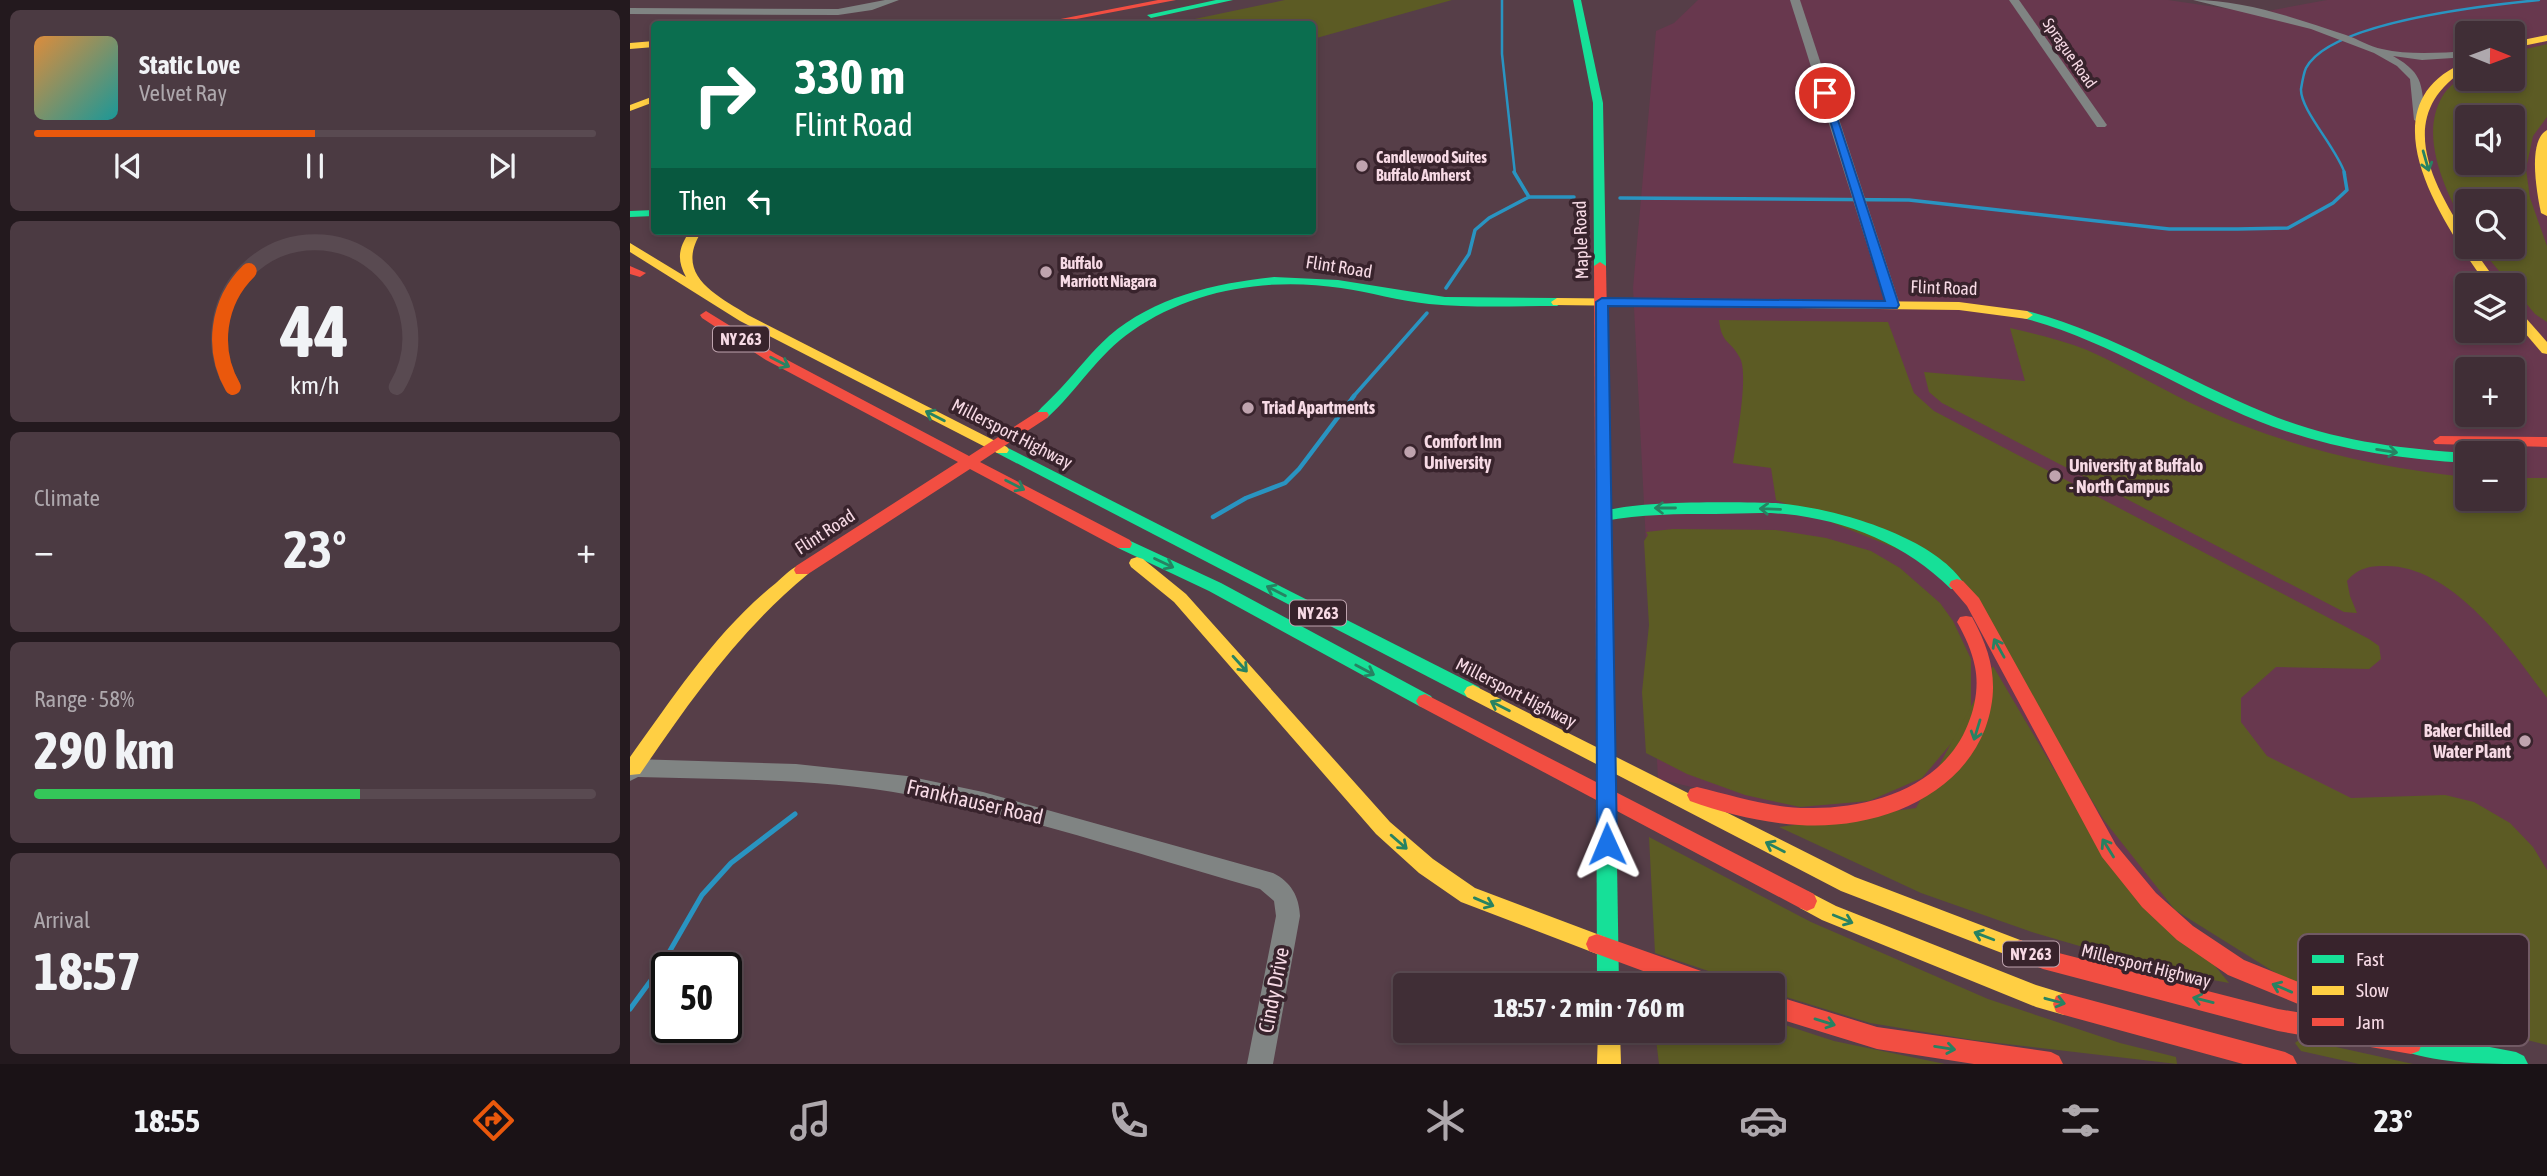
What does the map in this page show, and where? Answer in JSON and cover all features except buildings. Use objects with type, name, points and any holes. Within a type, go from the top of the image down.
[{"type":"main road","points":[[1061,21],[1177,4],[1229,0]]},
{"type":"main road","name":"Maple Road","points":[[1577,0],[1598,103],[1608,973]]},
{"type":"main road","points":[[1112,21],[1177,4]]},
{"type":"main road","points":[[1126,21],[1177,4]]},
{"type":"main road","points":[[2525,43],[2547,38]]},
{"type":"main road","points":[[630,45],[651,43]]},
{"type":"main road","points":[[2455,73],[2432,93],[2420,120],[2423,152],[2434,187],[2453,226],[2485,273]]},
{"type":"main road","points":[[630,108],[651,100]]},
{"type":"main road","points":[[630,115],[651,110]]},
{"type":"main road","points":[[2547,133],[2541,148],[2544,158],[2540,180],[2547,213]]},
{"type":"main road","points":[[630,214],[651,213]]},
{"type":"main road","points":[[693,235],[685,246],[683,256],[686,268],[707,296]]},
{"type":"main road","name":"Millersport Highway","points":[[630,247],[707,296],[995,448],[1848,884],[2043,959],[2298,1023]]},
{"type":"main road","name":"Flint Road","points":[[631,769],[716,656],[771,596],[800,571],[944,478],[972,464],[1053,406],[1073,385],[1096,353],[1126,327],[1162,309],[1209,291],[1265,282],[1313,280],[1423,300],[1893,305],[1990,309],[2053,322],[2121,348],[2255,415],[2340,441],[2380,450],[2432,458],[2455,458]]},
{"type":"main road","name":"NY 263","points":[[689,303],[771,357],[1138,552],[1215,587],[1329,651],[1829,913],[2036,996],[2285,1064]]},
{"type":"main road","points":[[2525,316],[2547,328]]},
{"type":"main road","points":[[2525,323],[2547,350]]},
{"type":"main road","name":"Flint Road","points":[[2207,391],[2304,420],[2363,433],[2440,441],[2547,442]]},
{"type":"main road","points":[[1604,516],[1643,508],[1785,509],[1862,527],[1912,548],[1948,573],[1973,602],[2109,851],[2149,901],[2185,933],[2236,968],[2298,994]]},
{"type":"main road","points":[[1604,516],[1643,523],[1759,522],[1810,527],[1887,552],[1936,588]]},
{"type":"main road","points":[[1103,532],[1180,598],[1383,828],[1426,866],[1468,895],[1677,973]]},
{"type":"main road","points":[[1652,784],[1770,813],[1812,817],[1856,814],[1890,806],[1926,789],[1954,766],[1973,742],[1982,712],[1986,680],[1983,662],[1966,622],[1954,606]]},
{"type":"main road","points":[[1785,1010],[1877,1038],[2051,1064]]},
{"type":"main road","points":[[1609,1043],[1609,1064]]},
{"type":"main road","name":"Millersport Highway","points":[[2431,1046],[2516,1064]]},
{"type":"street","points":[[668,11],[685,0]]},
{"type":"street","points":[[630,11],[838,12],[872,7],[894,0]]},
{"type":"street","points":[[1795,0],[1893,305]]},
{"type":"street","name":"Sprague Road","points":[[2014,0],[2101,125]]},
{"type":"street","points":[[2198,0],[2261,12],[2325,32],[2361,45],[2403,66],[2416,80],[2420,120]]},
{"type":"street","points":[[2361,45],[2414,56],[2455,54]]},
{"type":"street","name":"Frankhauser Road","points":[[631,769],[829,776],[885,782],[960,796],[1265,880],[1283,892],[1288,916]]},
{"type":"street","name":"Cindy Drive","points":[[1259,1064],[1288,916]]},
{"type":"shaded area","points":[[1285,0],[1452,0],[1316,38],[1316,21],[1185,21]]},
{"type":"shaded area","name":"University at Buffalo - North Campus","points":[[1698,0],[2168,0],[2257,13],[2327,0],[2547,0],[2547,992],[2529,988],[2529,934],[2305,934],[1658,779],[1633,288],[1656,31],[1674,23]]},
{"type":"shaded area","points":[[2547,44],[2547,117],[2533,136],[2526,169],[2530,198],[2547,246],[2547,322],[2535,314],[2525,302],[2525,273],[2501,273],[2489,259],[2525,259],[2525,189],[2455,189],[2455,207],[2444,184],[2434,148],[2433,130],[2435,113],[2447,91],[2455,83],[2455,91],[2525,91],[2525,49]]},
{"type":"shaded area","points":[[1719,320],[1888,322],[1914,393],[1934,411],[2379,646],[2381,659],[2369,669],[2276,667],[2241,698],[2241,722],[2267,756],[2351,798],[2445,795],[2474,802],[2510,823],[2533,847],[2547,870],[2547,1045],[2529,1040],[2529,934],[2298,934],[2298,983],[2287,980],[2175,910],[2103,819],[1955,572],[1776,500],[1771,468],[1733,463],[1741,409],[1742,367],[1740,358],[1722,334]]},
{"type":"shaded area","points":[[2010,328],[2087,350],[2191,403],[2269,435],[2367,462],[2455,476],[2455,511],[2525,511],[2525,478],[2547,478],[2547,698],[2498,634],[2456,594],[2434,579],[2410,569],[2385,566],[2364,569],[2347,581],[2357,613],[2344,612],[1942,403],[1929,392],[1924,372],[2025,381]]},
{"type":"shaded area","points":[[1673,529],[1776,530],[1826,538],[1871,551],[1900,568],[1940,603],[1953,621],[1971,659],[1971,720],[1922,778],[1869,801],[1800,807],[1745,795],[1687,774],[1646,753],[1642,692],[1649,625],[1644,541],[1648,535],[1646,532]]},
{"type":"shaded area","points":[[1993,666],[2055,771],[2229,983],[2165,971],[2035,933],[1921,893],[1779,827],[1916,808]]},
{"type":"shaded area","points":[[1649,837],[1811,922],[1988,999],[2120,1043],[2176,1057],[2177,1064],[1973,1040],[1870,1023],[1785,997],[1785,973],[1714,973],[1655,953]]},
{"type":"shaded area","points":[[1785,1025],[1834,1041],[1945,1064],[1659,1064],[1656,1043],[1785,1043]]},
{"type":"shaded area","points":[[2298,1041],[2298,1046],[2332,1046],[2413,1064],[2359,1064],[2301,1051],[2295,1043]]},
{"type":"waterway","points":[[1502,0],[1502,54],[1515,174]]},
{"type":"waterway","points":[[2345,174],[2302,98],[2305,70],[2321,52],[2346,38],[2413,18],[2539,0]]},
{"type":"waterway","points":[[1620,198],[1909,200],[2169,229],[2288,228],[2333,203],[2347,190],[2344,172]]},
{"type":"waterway","points":[[1515,174],[1529,197]]},
{"type":"waterway","points":[[1446,288],[1469,254],[1475,230],[1489,218],[1529,197]]},
{"type":"waterway","points":[[1529,197],[1574,197]]},
{"type":"waterway","points":[[1352,398],[1427,313]]},
{"type":"waterway","points":[[1213,517],[1246,498],[1285,483],[1299,469],[1354,396]]},
{"type":"waterway","points":[[630,1009],[660,968],[702,895],[731,863],[795,814]]},
{"type":"traffic: fast","points":[[1151,15],[1229,0]]},
{"type":"traffic: fast","points":[[1577,0],[1598,103],[1600,266]]},
{"type":"traffic: fast","points":[[630,214],[651,213]]},
{"type":"traffic: fast","points":[[1042,415],[1064,394],[1103,348],[1127,328],[1172,303],[1222,288],[1248,283],[1300,280],[1338,283],[1429,300],[1557,302]]},
{"type":"traffic: fast","points":[[2027,315],[2055,322],[2108,343],[2236,406],[2292,428],[2349,444],[2455,457]]},
{"type":"traffic: fast","points":[[1002,450],[1473,692]]},
{"type":"traffic: fast","points":[[1604,516],[1632,511],[1673,509],[1768,508],[1807,512],[1854,524],[1901,543],[1941,569],[1957,585]]},
{"type":"traffic: fast","points":[[1124,544],[1215,587],[1425,701]]},
{"type":"traffic: fast","points":[[1605,679],[1608,973]]},
{"type":"traffic: fast","points":[[2426,1046],[2516,1064]]},
{"type":"traffic: slow","points":[[2525,43],[2547,38]]},
{"type":"traffic: slow","points":[[630,46],[651,44]]},
{"type":"traffic: slow","points":[[2455,72],[2428,98],[2421,114],[2419,135],[2423,158],[2441,204],[2485,273]]},
{"type":"traffic: slow","points":[[630,108],[651,100]]},
{"type":"traffic: slow","points":[[2547,133],[2541,153],[2540,173],[2547,213]]},
{"type":"traffic: slow","points":[[693,235],[686,250],[686,265],[707,296]]},
{"type":"traffic: slow","points":[[630,247],[744,318],[1002,450]]},
{"type":"traffic: slow","points":[[1557,302],[1959,306],[2027,315]]},
{"type":"traffic: slow","points":[[2525,325],[2547,350]]},
{"type":"traffic: slow","points":[[1137,563],[1180,598],[1383,828],[1426,866],[1468,895],[1597,944]]},
{"type":"traffic: slow","points":[[630,767],[633,768],[690,688],[731,637],[776,591],[802,570]]},
{"type":"traffic: slow","points":[[1473,692],[1848,884],[2020,950]]},
{"type":"traffic: slow","points":[[1807,901],[1829,913],[2036,996],[2064,1004]]},
{"type":"traffic: slow","points":[[1609,1043],[1609,1064]]},
{"type":"traffic: jam","points":[[1056,21],[1172,0]]},
{"type":"traffic: jam","points":[[1600,266],[1605,679]]},
{"type":"traffic: jam","points":[[630,270],[640,273]]},
{"type":"traffic: jam","points":[[706,315],[771,357],[1124,544]]},
{"type":"traffic: jam","points":[[802,570],[1042,415]]},
{"type":"traffic: jam","points":[[2440,441],[2547,442]]},
{"type":"traffic: jam","points":[[1957,585],[1973,602],[2109,851],[2149,900],[2185,933],[2236,968],[2298,993]]},
{"type":"traffic: jam","points":[[1697,795],[1783,815],[1839,816],[1891,804],[1938,779],[1956,761],[1971,740],[1981,714],[1985,684],[1984,666],[1966,622]]},
{"type":"traffic: jam","points":[[1425,701],[1807,901]]},
{"type":"traffic: jam","points":[[1597,944],[1677,973]]},
{"type":"traffic: jam","points":[[2020,950],[2043,959],[2298,1023]]},
{"type":"traffic: jam","points":[[2064,1004],[2285,1064]]},
{"type":"traffic: jam","points":[[1785,1010],[1877,1038],[2051,1064]]},
{"type":"place","name":"Candlewood Suites Buffalo Amherst","points":[[1362,166]]},
{"type":"place","name":"Buffalo Marriott Niagara","points":[[1046,272]]},
{"type":"place","name":"Triad Apartments","points":[[1248,408]]},
{"type":"place","name":"Comfort Inn University","points":[[1410,452]]},
{"type":"place","name":"University at Buffalo - North Campus","points":[[2055,476]]},
{"type":"place","name":"Baker Chilled Water Plant","points":[[2525,741]]},
{"type":"route","points":[[1607,844],[1602,302],[1893,305],[1825,93]]}]
